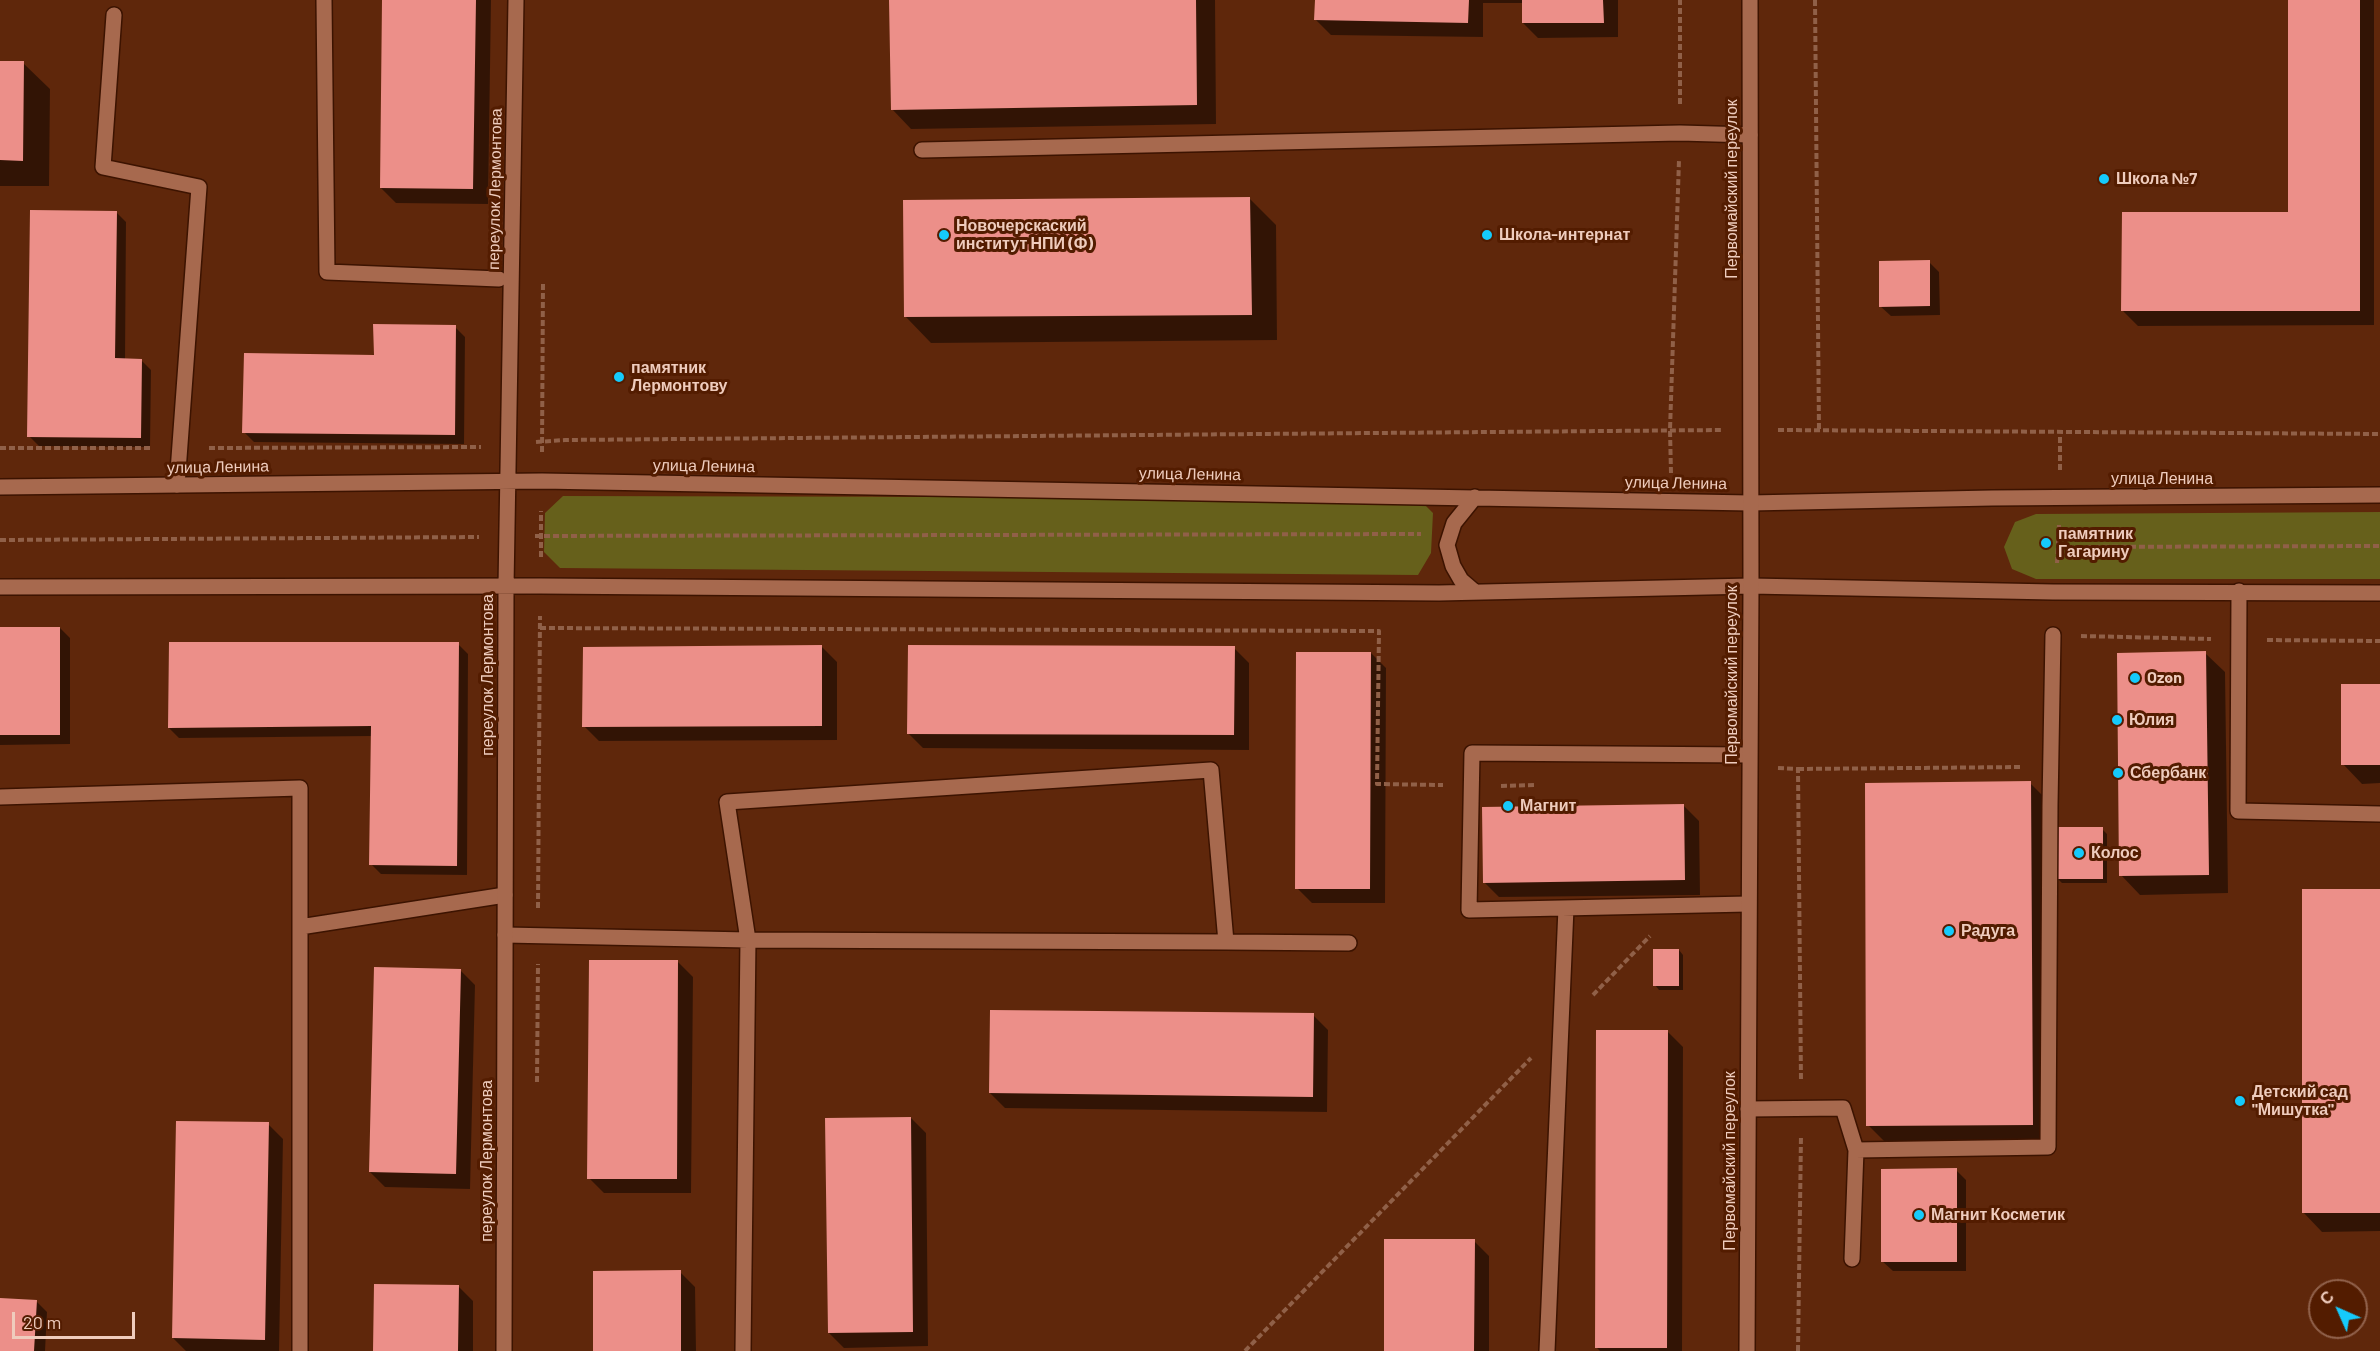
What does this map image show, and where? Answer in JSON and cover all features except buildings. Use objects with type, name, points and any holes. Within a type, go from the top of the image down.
[{"type":"street","points":[[324,0],[327,272],[499,279]]},
{"type":"street","name":"переулок Лермонтова","points":[[504,1351],[506,586],[516,0]]},
{"type":"street","name":"Первомайский переулок","points":[[1747,1351],[1751,586],[1750,0]]},
{"type":"street","points":[[114,15],[103,167],[199,188],[177,485]]},
{"type":"street","points":[[922,150],[1680,134],[1750,135]]},
{"type":"street","name":"улица Ленина","points":[[0,487],[542,481],[1750,503],[2380,495]]},
{"type":"street","points":[[1474,592],[1461,580],[1453,566],[1448,544],[1454,523],[1475,497]]},
{"type":"street","points":[[0,587],[541,586],[1474,592],[1751,586],[2054,592],[2380,593]]},
{"type":"street","points":[[2239,591],[2238,811],[2380,814]]},
{"type":"street","points":[[1856,1150],[2048,1147],[2049,805],[2053,635]]},
{"type":"street","points":[[1748,904],[1469,910],[1472,753],[1749,762]]},
{"type":"street","points":[[743,1351],[748,940],[727,802],[1211,770],[1226,942]]},
{"type":"street","points":[[0,797],[300,789],[300,1351]]},
{"type":"street","points":[[300,927],[505,895]]},
{"type":"street","points":[[1547,1351],[1566,908]]},
{"type":"street","points":[[505,935],[748,940],[1349,943]]},
{"type":"street","points":[[1748,1109],[1843,1108],[1856,1150],[1852,1259]]},
{"type":"path","points":[[1671,501],[1670,430],[1680,134],[1680,0]]},
{"type":"path","points":[[1815,0],[1819,430]]},
{"type":"path","points":[[537,1090],[543,274]]},
{"type":"path","points":[[0,448],[461,448],[542,441],[1670,430],[2380,434]]},
{"type":"path","points":[[0,540],[507,536],[1427,534]]},
{"type":"path","points":[[2058,547],[2380,546]]},
{"type":"path","points":[[540,628],[1380,631],[1377,784],[1542,785]]},
{"type":"path","points":[[1749,762],[1798,769],[2024,766]]},
{"type":"path","points":[[1798,769],[1802,1108],[1798,1351]]},
{"type":"path","points":[[1245,1351],[1680,905]]},
{"type":"shaded area","points":[[563,496],[1418,498],[1433,513],[1431,553],[1418,575],[560,568],[544,552],[545,513]]},
{"type":"shaded area","points":[[2380,512],[2380,579],[2036,579],[2012,569],[2004,547],[2015,522],[2036,514]]},
{"type":"place","name":"Школа №7","points":[[2104,179]]},
{"type":"place","name":"Новочерскаский институт НПИ (Ф)","points":[[944,235]]},
{"type":"place","name":"Школа-интернат","points":[[1487,235]]},
{"type":"place","name":"памятник Лермонтову","points":[[619,377]]},
{"type":"place","name":"памятник Гагарину","points":[[2046,543]]},
{"type":"place","name":"Ozon","points":[[2135,678]]},
{"type":"place","name":"Юлия","points":[[2117,720]]},
{"type":"place","name":"Сбербанк","points":[[2118,773]]},
{"type":"place","name":"Магнит","points":[[1508,806]]},
{"type":"place","name":"Колос","points":[[2079,853]]},
{"type":"place","name":"Радуга","points":[[1949,931]]},
{"type":"place","name":"Детский сад \"Мишутка\"","points":[[2240,1101]]},
{"type":"place","name":"Магнит Косметик","points":[[1919,1215]]}]
